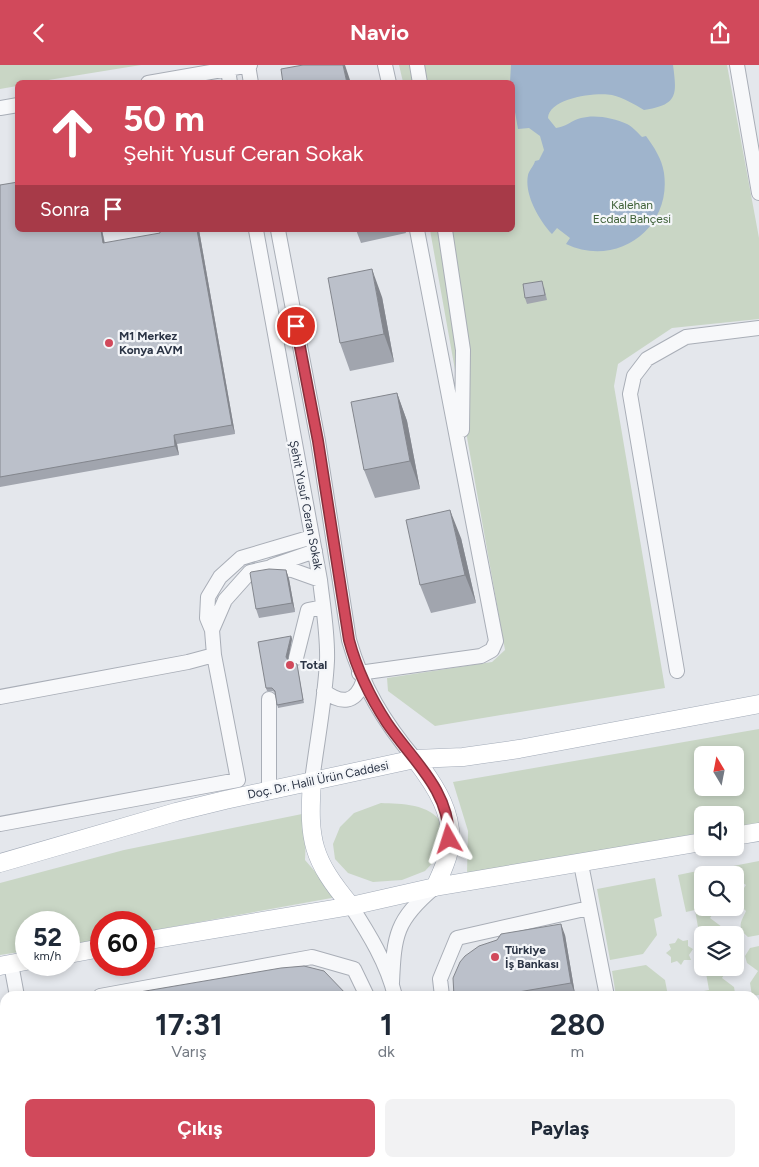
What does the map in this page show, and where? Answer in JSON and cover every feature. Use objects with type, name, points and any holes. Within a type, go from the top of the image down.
[{"type":"main road","name":"Doç. Dr. Halil Ürün Caddesi","points":[[0,863],[140,821],[269,790],[415,759],[463,757],[511,750],[759,704]]},
{"type":"main road","points":[[415,759],[437,789],[450,827],[449,850],[435,887]]},
{"type":"main road","points":[[312,781],[310,825],[313,844],[319,860],[329,877],[351,906]]},
{"type":"main road","points":[[744,834],[759,832]]},
{"type":"main road","points":[[155,939],[351,906],[435,887],[581,864],[694,843]]},
{"type":"street","points":[[183,80],[229,76],[249,65],[251,80]]},
{"type":"street","points":[[385,65],[388,80]]},
{"type":"street","points":[[417,65],[420,80]]},
{"type":"street","points":[[737,65],[759,193]]},
{"type":"street","points":[[0,107],[15,105]]},
{"type":"street","name":"Şehit Yusuf Ceran Sokak","points":[[256,232],[320,580],[327,643],[324,691],[312,781]]},
{"type":"street","name":"Şehit Yusuf Ceran Sokak","points":[[278,232],[318,441],[349,640],[361,677],[387,722],[415,759]]},
{"type":"street","points":[[324,691],[338,700],[347,700],[355,697],[361,677],[481,656],[492,651],[496,641],[417,232]]},
{"type":"street","points":[[445,232],[463,350],[462,460]]},
{"type":"street","points":[[677,671],[630,394],[634,376],[647,359],[686,337],[759,328]]},
{"type":"street","points":[[0,825],[238,780],[214,655],[212,630],[208,619],[208,597],[220,577],[241,558],[312,537]]},
{"type":"street","points":[[212,630],[225,600],[250,572],[315,551]]},
{"type":"street","points":[[267,568],[292,570],[320,580]]},
{"type":"street","points":[[296,658],[308,610],[323,607]]},
{"type":"street","points":[[0,697],[214,655]]},
{"type":"street","points":[[269,699],[269,790]]},
{"type":"street","points":[[581,864],[606,991]]},
{"type":"street","points":[[394,990],[393,952],[401,923],[409,911],[435,887]]},
{"type":"street","points":[[351,906],[372,940],[394,990]]},
{"type":"street","points":[[441,991],[440,979],[457,938],[589,908]]},
{"type":"street","points":[[127,991],[312,957],[354,969],[365,991]]},
{"type":"street","points":[[12,964],[16,991]]},
{"type":"green space","points":[[0,65],[141,65],[48,80],[15,80],[15,86],[0,89]]},
{"type":"green space","name":"Kalehan Ecdad Bahçesi","points":[[399,65],[727,65],[759,238],[759,319],[672,328],[618,364],[614,386],[665,688],[435,726],[388,691],[387,678],[492,662],[505,650],[430,232],[515,232],[515,80],[403,80]]},
{"type":"green space","points":[[759,729],[759,823],[744,826],[744,806],[694,806],[694,834],[467,874],[468,831],[453,782]]},
{"type":"green space","points":[[381,803],[423,808],[437,817],[442,824],[447,839],[438,857],[425,871],[402,880],[373,882],[348,873],[335,859],[333,844],[340,827],[354,813]]},
{"type":"green space","points":[[307,813],[305,860],[337,897],[155,930],[155,911],[90,911],[90,941],[80,943],[80,911],[15,911],[15,953],[0,955],[0,883],[124,850]]},
{"type":"green space","points":[[759,861],[759,935],[748,937],[744,933],[744,926],[741,926],[746,911],[744,909],[744,888],[746,885],[744,884],[744,866],[733,866]]},
{"type":"green space","points":[[694,872],[694,910],[686,912],[678,875]]},
{"type":"green space","points":[[655,878],[662,916],[654,919],[657,935],[643,954],[610,960],[597,889]]},
{"type":"green space","points":[[696,916],[711,916],[710,918],[721,926],[698,926]]},
{"type":"green space","points":[[678,938],[683,941],[688,940],[688,946],[693,949],[689,955],[691,960],[684,960],[681,965],[677,961],[671,963],[671,957],[666,953],[671,949],[669,944],[675,943]]},
{"type":"green space","points":[[759,946],[759,991],[751,991],[750,983],[758,971],[747,963],[745,956],[750,948]]},
{"type":"green space","points":[[646,965],[665,980],[667,991],[615,991],[612,971]]},
{"type":"green space","points":[[707,976],[723,976],[722,978],[734,987],[735,991],[704,991],[709,990]]},
{"type":"water","points":[[511,65],[673,65],[675,91],[673,97],[663,105],[644,110],[629,101],[612,95],[585,96],[564,101],[550,111],[548,118],[556,128],[581,118],[592,116],[604,117],[627,124],[642,137],[646,136],[655,149],[661,163],[664,173],[664,193],[659,211],[650,226],[637,239],[621,247],[604,251],[585,250],[566,244],[570,238],[557,228],[552,234],[542,222],[530,198],[527,182],[529,171],[535,161],[539,160],[544,150],[540,136],[529,128],[518,129],[515,112],[515,80],[510,80]]},
{"type":"building","points":[[303,65],[343,65],[346,80],[283,80],[281,69]]},
{"type":"building","name":"M1 Merkez Konya AVM","points":[[15,182],[15,232],[101,232],[103,243],[160,232],[197,232],[232,425],[174,435],[175,446],[0,477],[0,185]]},
{"type":"building","points":[[372,269],[384,334],[340,343],[328,278]]},
{"type":"building","points":[[542,281],[545,295],[525,298],[523,284]]},
{"type":"building","points":[[397,393],[410,461],[364,470],[351,402]]},
{"type":"building","points":[[450,510],[465,575],[420,585],[406,520]]},
{"type":"building","points":[[269,569],[286,570],[292,603],[256,609],[250,573]]},
{"type":"building","points":[[291,636],[286,657],[289,662],[297,664],[303,700],[277,705],[275,691],[272,688],[266,688],[258,642]]},
{"type":"building","points":[[561,924],[571,983],[524,991],[454,991],[453,978],[460,962],[479,946],[497,940],[501,934]]},
{"type":"building","points":[[304,966],[324,971],[343,991],[145,991],[281,968]]},
{"type":"place","name":"M1 Merkez Konya AVM","points":[[109,343]]},
{"type":"place","name":"Total","points":[[290,665]]},
{"type":"place","name":"Türkiye İş Bankası","points":[[495,957]]},
{"type":"route","points":[[296,326],[318,441],[349,640],[355,663],[363,682],[387,722],[437,789],[450,827],[449,839]]}]
